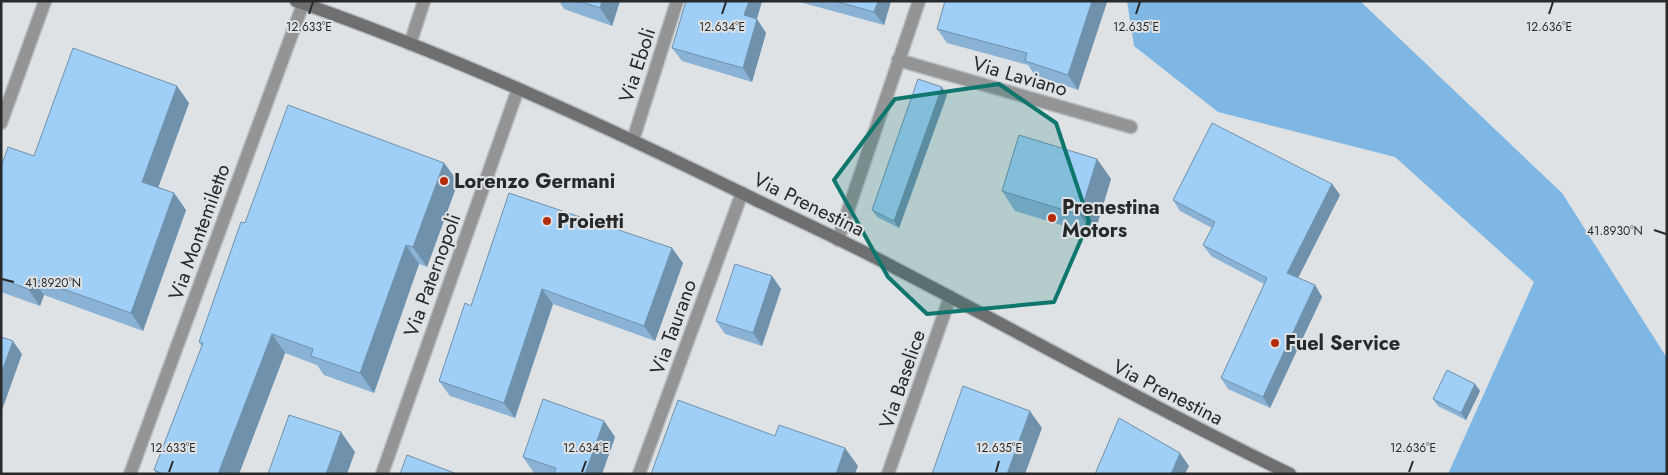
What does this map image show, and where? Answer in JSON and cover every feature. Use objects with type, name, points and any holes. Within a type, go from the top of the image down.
[{"type":"main road","name":"Via Prenestina","points":[[300,2],[410,44],[633,140],[838,240],[950,297],[1113,385],[1290,474]]},
{"type":"street","points":[[1,123],[45,1]]},
{"type":"street","points":[[410,44],[424,1]]},
{"type":"street","name":"Via Eboli","points":[[633,140],[677,1]]},
{"type":"street","points":[[838,240],[919,1]]},
{"type":"street","name":"Via Montemiletto","points":[[130,474],[300,2]]},
{"type":"street","name":"Via Laviano","points":[[898,60],[1131,127]]},
{"type":"street","name":"Via Paternopoli","points":[[382,474],[518,90]]},
{"type":"street","name":"Via Taurano","points":[[639,474],[742,193]]},
{"type":"street","name":"Via Baselice","points":[[888,474],[950,297]]},
{"type":"highlighted area","points":[[999,84],[1056,123],[1089,221],[1054,302],[927,314],[888,277],[834,180],[895,99]]},
{"type":"shaded area","points":[[1127,1],[1360,1],[1562,193],[1667,358],[1667,474],[1448,474],[1534,282],[1395,157],[1218,112],[1134,46]]},
{"type":"building","points":[[579,1],[602,1],[600,8]]},
{"type":"building","points":[[686,1],[749,1],[744,15],[757,19],[743,68],[672,48]]},
{"type":"building","points":[[835,1],[878,1],[874,12]]},
{"type":"building","points":[[945,1],[1092,1],[1068,75],[1025,61],[1027,53],[937,29]]},
{"type":"building","points":[[73,48],[177,86],[142,182],[174,193],[131,313],[32,278],[28,289],[1,279],[1,167],[8,147],[34,156]]},
{"type":"building","points":[[918,79],[942,87],[894,221],[872,210]]},
{"type":"building","points":[[288,105],[444,163],[413,247],[406,245],[360,373],[311,356],[313,349],[272,334],[218,474],[163,474],[154,470],[203,343],[199,342],[241,222],[245,223]]},
{"type":"building","points":[[1212,123],[1332,184],[1287,273],[1315,285],[1263,397],[1221,378],[1267,278],[1203,245],[1215,222],[1173,200]]},
{"type":"building","points":[[1019,135],[1097,159],[1080,215],[1002,191]]},
{"type":"building","points":[[509,193],[672,248],[644,326],[542,289],[504,403],[439,381],[465,303],[471,306]]},
{"type":"building","points":[[735,264],[772,276],[753,333],[716,321]]},
{"type":"building","points":[[1,337],[13,341],[1,374]]},
{"type":"building","points":[[1447,370],[1475,384],[1461,413],[1433,399]]},
{"type":"building","points":[[963,386],[1030,411],[1007,474],[932,474]]},
{"type":"building","points":[[543,399],[604,421],[585,474],[554,474],[556,468],[523,457]]},
{"type":"building","points":[[678,400],[775,436],[779,425],[845,448],[836,474],[651,474]]},
{"type":"building","points":[[289,415],[341,432],[326,474],[268,474]]},
{"type":"building","points":[[1119,418],[1180,453],[1171,474],[1095,474]]},
{"type":"building","points":[[407,455],[457,474],[400,474]]},
{"type":"place","name":"Lorenzo Germani","points":[[444,181]]},
{"type":"place","name":"Prenestina Motors","points":[[1052,218]]},
{"type":"place","name":"Proietti","points":[[547,221]]},
{"type":"place","name":"Fuel Service","points":[[1275,343]]}]
